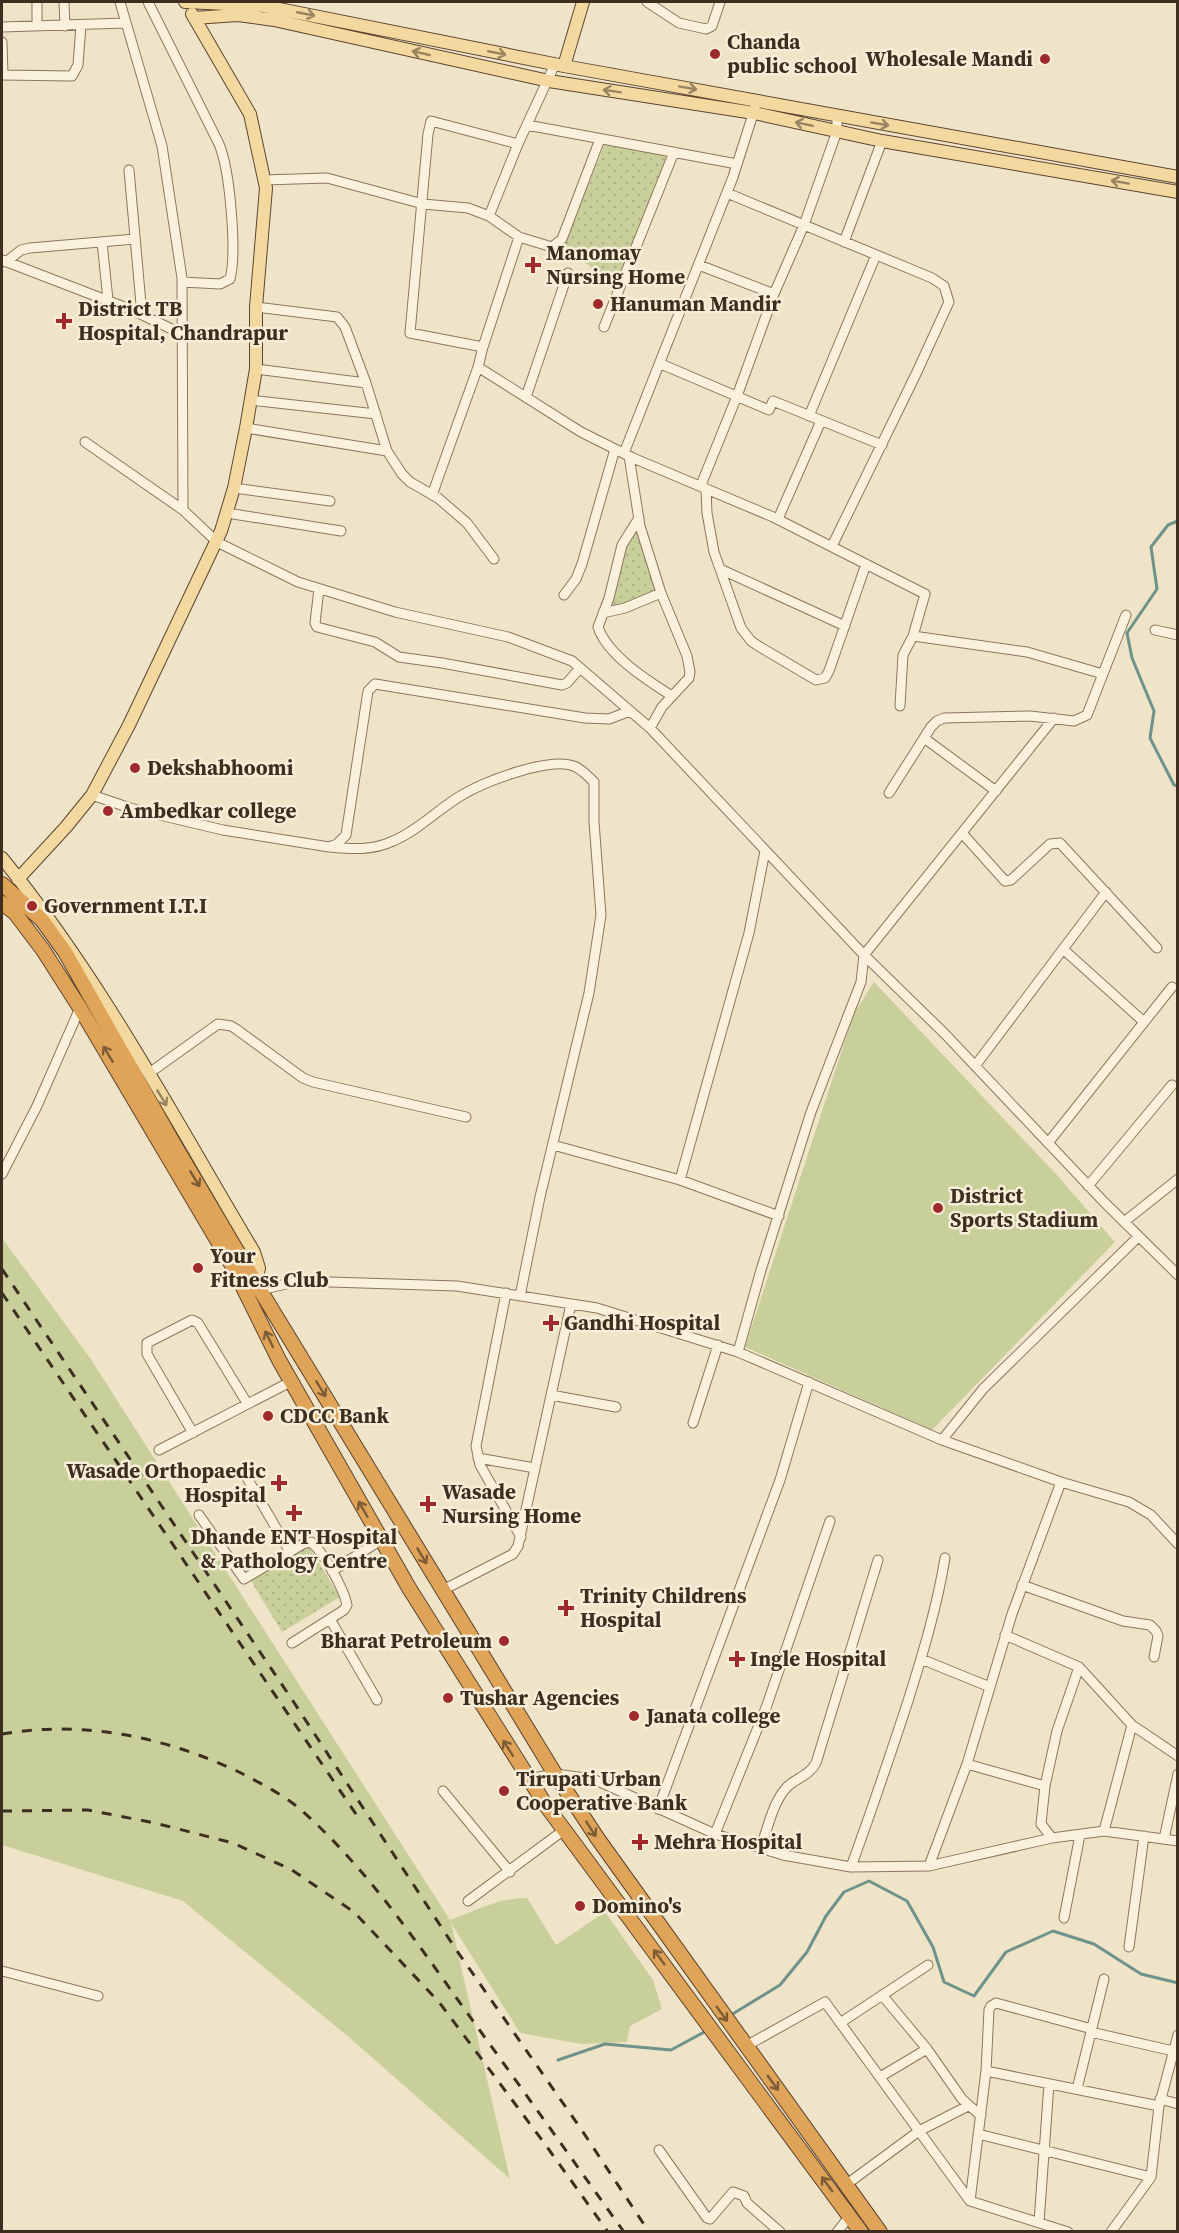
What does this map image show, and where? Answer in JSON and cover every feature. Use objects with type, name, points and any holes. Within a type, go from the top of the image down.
[{"type":"highway","points":[[2,884],[42,920],[65,952],[175,1146],[258,1286],[555,1774],[598,1839],[880,2232]]},
{"type":"highway","points":[[2,903],[15,913],[44,950],[80,1008],[233,1267],[279,1360],[381,1540],[528,1779],[861,2232]]},
{"type":"main road","points":[[185,2],[264,4],[560,65],[1178,177]]},
{"type":"main road","points":[[18,879],[92,795],[129,725],[217,542],[234,488],[246,428],[256,369],[256,307],[266,188],[250,114],[185,2]]},
{"type":"main road","points":[[560,65],[583,2]]},
{"type":"main road","points":[[194,18],[238,15],[266,19],[549,81],[754,113],[882,141],[1178,192]]},
{"type":"main road","points":[[2,858],[57,929],[95,984],[254,1252],[259,1268],[258,1286]]},
{"type":"street","points":[[37,2],[37,26]]},
{"type":"street","points":[[64,2],[65,26]]},
{"type":"street","points":[[120,2],[162,146],[182,282],[183,510]]},
{"type":"street","points":[[148,2],[224,155],[233,253],[230,279],[220,284],[182,282]]},
{"type":"street","points":[[647,2],[679,23],[706,29],[712,26],[720,2]]},
{"type":"street","points":[[264,4],[266,19]]},
{"type":"street","points":[[2,27],[126,23]]},
{"type":"street","points":[[2,42],[2,75],[72,76],[77,71],[81,25]]},
{"type":"street","points":[[489,216],[526,125],[560,65]]},
{"type":"street","points":[[564,595],[576,579],[623,452],[661,364],[727,193],[758,100]]},
{"type":"street","points":[[837,116],[837,131],[804,225],[774,294],[703,488],[709,532],[741,628],[751,641],[812,677],[821,680],[825,678],[866,564]]},
{"type":"street","points":[[483,347],[410,333],[428,134],[431,121],[518,144]]},
{"type":"street","points":[[526,125],[737,165]]},
{"type":"street","points":[[264,180],[327,178],[423,204],[468,208],[489,216],[519,237],[552,247],[560,243],[600,139]]},
{"type":"street","points":[[844,242],[882,141]]},
{"type":"street","points":[[604,327],[674,152]]},
{"type":"street","points":[[129,170],[142,315]]},
{"type":"street","points":[[727,193],[938,282],[944,286],[949,302],[832,546]]},
{"type":"street","points":[[432,495],[478,367],[519,237]]},
{"type":"street","points":[[4,261],[30,248],[135,239]]},
{"type":"street","points":[[102,242],[108,300]]},
{"type":"street","points":[[809,416],[876,255]]},
{"type":"street","points":[[4,261],[108,300],[182,334]]},
{"type":"street","points":[[699,265],[774,294]]},
{"type":"street","points":[[526,397],[568,273]]},
{"type":"street","points":[[256,307],[337,317],[345,327],[366,383],[387,451],[410,482],[432,495],[467,523],[494,559]]},
{"type":"street","points":[[661,364],[769,410],[773,400],[882,445]]},
{"type":"street","points":[[478,367],[581,432],[703,488],[778,519],[925,594],[913,636],[903,655],[900,706]]},
{"type":"street","points":[[256,369],[366,383]]},
{"type":"street","points":[[250,400],[376,414]]},
{"type":"street","points":[[778,519],[821,421]]},
{"type":"street","points":[[246,428],[387,451]]},
{"type":"street","points":[[85,442],[183,510],[217,542],[298,582],[395,612],[508,637],[572,661],[650,728],[864,955],[975,1066],[1138,1237],[1178,1275]]},
{"type":"street","points":[[623,452],[661,593],[687,656],[690,672],[689,678],[672,696],[650,728]]},
{"type":"street","points":[[234,488],[330,501]]},
{"type":"street","points":[[227,513],[341,531]]},
{"type":"street","points":[[639,518],[622,545],[599,622],[599,632],[617,655],[639,674],[672,696]]},
{"type":"street","points":[[720,569],[844,626]]},
{"type":"street","points":[[319,589],[315,623],[317,627],[375,642],[399,657],[562,685],[567,683],[580,668]]},
{"type":"street","points":[[603,613],[625,608],[661,593]]},
{"type":"street","points":[[888,793],[931,727],[944,718],[1030,716],[1074,721],[1087,715],[1126,615]]},
{"type":"street","points":[[1155,630],[1178,635]]},
{"type":"street","points":[[913,636],[1027,652],[1103,674]]},
{"type":"street","points":[[329,847],[337,844],[346,835],[368,691],[375,684],[585,718],[609,719],[630,711]]},
{"type":"street","points":[[738,1352],[761,1270],[811,1112],[861,982],[864,955],[1054,718]]},
{"type":"street","points":[[924,738],[996,791]]},
{"type":"street","points":[[92,795],[130,808],[222,830],[329,847],[361,849],[392,842],[427,821],[462,795],[513,772],[555,764],[576,767],[594,782],[594,822],[601,915],[589,993],[520,1296]]},
{"type":"street","points":[[962,833],[1002,880],[1011,880],[1050,844],[1055,842],[1064,846],[1157,948]]},
{"type":"street","points":[[680,1180],[749,933],[765,851]]},
{"type":"street","points":[[975,1066],[1106,892]]},
{"type":"street","points":[[1063,949],[1144,1022]]},
{"type":"street","points":[[1048,1143],[1172,987]]},
{"type":"street","points":[[2,1174],[37,1106],[80,1008]]},
{"type":"street","points":[[148,1074],[218,1024],[224,1024],[236,1029],[313,1083],[466,1117]]},
{"type":"street","points":[[1088,1186],[1172,1085]]},
{"type":"street","points":[[553,1145],[680,1180],[779,1216]]},
{"type":"street","points":[[1124,1222],[1178,1179]]},
{"type":"street","points":[[942,1440],[984,1389],[1138,1237]]},
{"type":"street","points":[[258,1286],[299,1281],[457,1286],[597,1308],[738,1352],[942,1440],[1061,1482],[1129,1502],[1151,1515],[1178,1544]]},
{"type":"street","points":[[506,1293],[477,1438],[478,1458],[521,1537]]},
{"type":"street","points":[[443,1590],[513,1554],[521,1537],[571,1304]]},
{"type":"street","points":[[193,1433],[147,1354],[147,1343],[192,1320],[198,1323],[247,1403]]},
{"type":"street","points":[[693,1423],[718,1345]]},
{"type":"street","points":[[159,1450],[292,1381]]},
{"type":"street","points":[[658,1809],[780,1480],[809,1382]]},
{"type":"street","points":[[551,1395],[616,1407]]},
{"type":"street","points":[[478,1458],[535,1468]]},
{"type":"street","points":[[243,1472],[290,1552]]},
{"type":"street","points":[[929,1866],[967,1764],[1022,1585],[1061,1482]]},
{"type":"street","points":[[199,1515],[244,1579],[303,1544],[311,1542],[316,1546],[332,1571],[347,1605],[344,1610],[292,1643]]},
{"type":"street","points":[[715,1834],[767,1705],[830,1521]]},
{"type":"street","points":[[332,1571],[381,1540]]},
{"type":"street","points":[[851,1867],[884,1777],[936,1610],[945,1558]]},
{"type":"street","points":[[760,1849],[781,1795],[793,1782],[808,1774],[816,1763],[878,1560]]},
{"type":"street","points":[[1022,1585],[1123,1621],[1150,1625],[1158,1636],[1154,1657]]},
{"type":"street","points":[[330,1619],[376,1700]]},
{"type":"street","points":[[1005,1635],[1079,1667],[1132,1725],[1178,1756]]},
{"type":"street","points":[[921,1659],[990,1687]]},
{"type":"street","points":[[1052,1838],[1041,1824],[1045,1786],[1057,1731],[1079,1667]]},
{"type":"street","points":[[1104,1832],[1132,1725]]},
{"type":"street","points":[[967,1764],[1045,1786]]},
{"type":"street","points":[[528,1779],[555,1774],[593,1779],[715,1834],[760,1849],[851,1867],[929,1866],[1052,1838],[1104,1832],[1178,1841]]},
{"type":"street","points":[[1164,1839],[1178,1774]]},
{"type":"street","points":[[443,1791],[510,1872]]},
{"type":"street","points":[[468,1901],[564,1830]]},
{"type":"street","points":[[1064,1918],[1080,1835]]},
{"type":"street","points":[[1129,1947],[1144,1836]]},
{"type":"street","points":[[840,2023],[928,1965]]},
{"type":"street","points":[[2,1971],[98,1996]]},
{"type":"street","points":[[1077,2089],[1104,1979]]},
{"type":"street","points":[[882,1995],[927,2049],[968,2106],[981,2116]]},
{"type":"street","points":[[742,2041],[825,2002],[970,2202],[1068,2232]]},
{"type":"street","points":[[970,2202],[986,2071],[991,2006],[996,2003],[1092,2031],[1173,2051]]},
{"type":"street","points":[[1111,2232],[1151,2177],[1160,2102],[1178,2035]]},
{"type":"street","points":[[880,2076],[927,2049]]},
{"type":"street","points":[[986,2071],[1077,2089],[1178,2104]]},
{"type":"street","points":[[1039,2223],[1049,2084]]},
{"type":"street","points":[[847,2184],[919,2131],[968,2106]]},
{"type":"street","points":[[978,2134],[1151,2177]]},
{"type":"street","points":[[659,2150],[707,2218],[710,2219],[715,2215],[733,2192],[744,2196],[747,2203],[780,2232]]},
{"type":"street","points":[[837,2232],[850,2216]]},
{"type":"green space","points":[[605,144],[670,155],[617,283],[563,249]]},
{"type":"green space","points":[[637,525],[658,591],[631,602],[609,607],[626,544]]},
{"type":"green space","name":"District Sports Stadium","points":[[874,982],[1056,1174],[1115,1242],[932,1430],[745,1347],[854,1013]]},
{"type":"green space","points":[[2,1238],[90,1358],[450,1920],[497,1902],[527,1898],[556,1945],[605,1912],[653,1980],[662,2009],[630,2026],[627,2042],[581,2044],[520,2033],[451,1923],[510,2179],[350,2038],[183,1901],[2,1845]]},
{"type":"green space","points":[[308,1545],[340,1597],[282,1632],[250,1579]]},
{"type":"waterway","points":[[1178,521],[1168,525],[1151,547],[1157,589],[1127,633],[1132,658],[1154,711],[1150,738],[1174,785],[1178,786]]},
{"type":"waterway","points":[[731,2015],[780,1985],[807,1952],[826,1916],[844,1892],[869,1881],[907,1901],[933,1947],[944,1982],[974,1996],[1006,1952],[1053,1931],[1094,1944],[1141,1974],[1178,1983]]},
{"type":"waterway","points":[[558,2060],[605,2044],[671,2050],[708,2030]]},
{"type":"railway","points":[[2,1269],[293,1701],[455,1948],[581,2129],[649,2232]]},
{"type":"railway","points":[[2,1293],[360,1820]]},
{"type":"railway","points":[[2,1734],[63,1729],[94,1731],[153,1741],[182,1749],[239,1772],[272,1789],[294,1805],[348,1856],[390,1907],[624,2232]]},
{"type":"railway","points":[[2,1811],[88,1810],[155,1823],[233,1843],[292,1870],[354,1912],[439,2002],[608,2232]]},
{"type":"place","name":"Chanda public school","points":[[715,54]]},
{"type":"place","name":"Wholesale Mandi","points":[[1045,59]]},
{"type":"place","name":"Manomay Nursing Home","points":[[533,265]]},
{"type":"place","name":"Hanuman Mandir","points":[[598,304]]},
{"type":"place","name":"District TB Hospital, Chandrapur","points":[[64,321]]},
{"type":"place","name":"Dekshabhoomi","points":[[135,768]]},
{"type":"place","name":"Ambedkar college","points":[[108,811]]},
{"type":"place","name":"Government I.T.I","points":[[32,906]]},
{"type":"place","name":"District Sports Stadium","points":[[938,1208]]},
{"type":"place","name":"Your Fitness Club","points":[[198,1268]]},
{"type":"place","name":"Gandhi Hospital","points":[[551,1323]]},
{"type":"place","name":"CDCC Bank","points":[[268,1416]]},
{"type":"place","name":"Wasade Orthopaedic Hospital","points":[[279,1483]]},
{"type":"place","name":"Wasade Nursing Home","points":[[428,1504]]},
{"type":"place","name":"Dhande ENT Hospital & Pathology Centre","points":[[294,1513]]},
{"type":"place","name":"Trinity Childrens Hospital","points":[[566,1608]]},
{"type":"place","name":"Bharat Petroleum","points":[[504,1641]]},
{"type":"place","name":"Ingle Hospital","points":[[737,1659]]},
{"type":"place","name":"Tushar Agencies","points":[[448,1698]]},
{"type":"place","name":"Janata college","points":[[634,1716]]},
{"type":"place","name":"Tirupati Urban Cooperative Bank","points":[[504,1791]]},
{"type":"place","name":"Mehra Hospital","points":[[640,1842]]},
{"type":"place","name":"Domino's","points":[[580,1906]]}]
